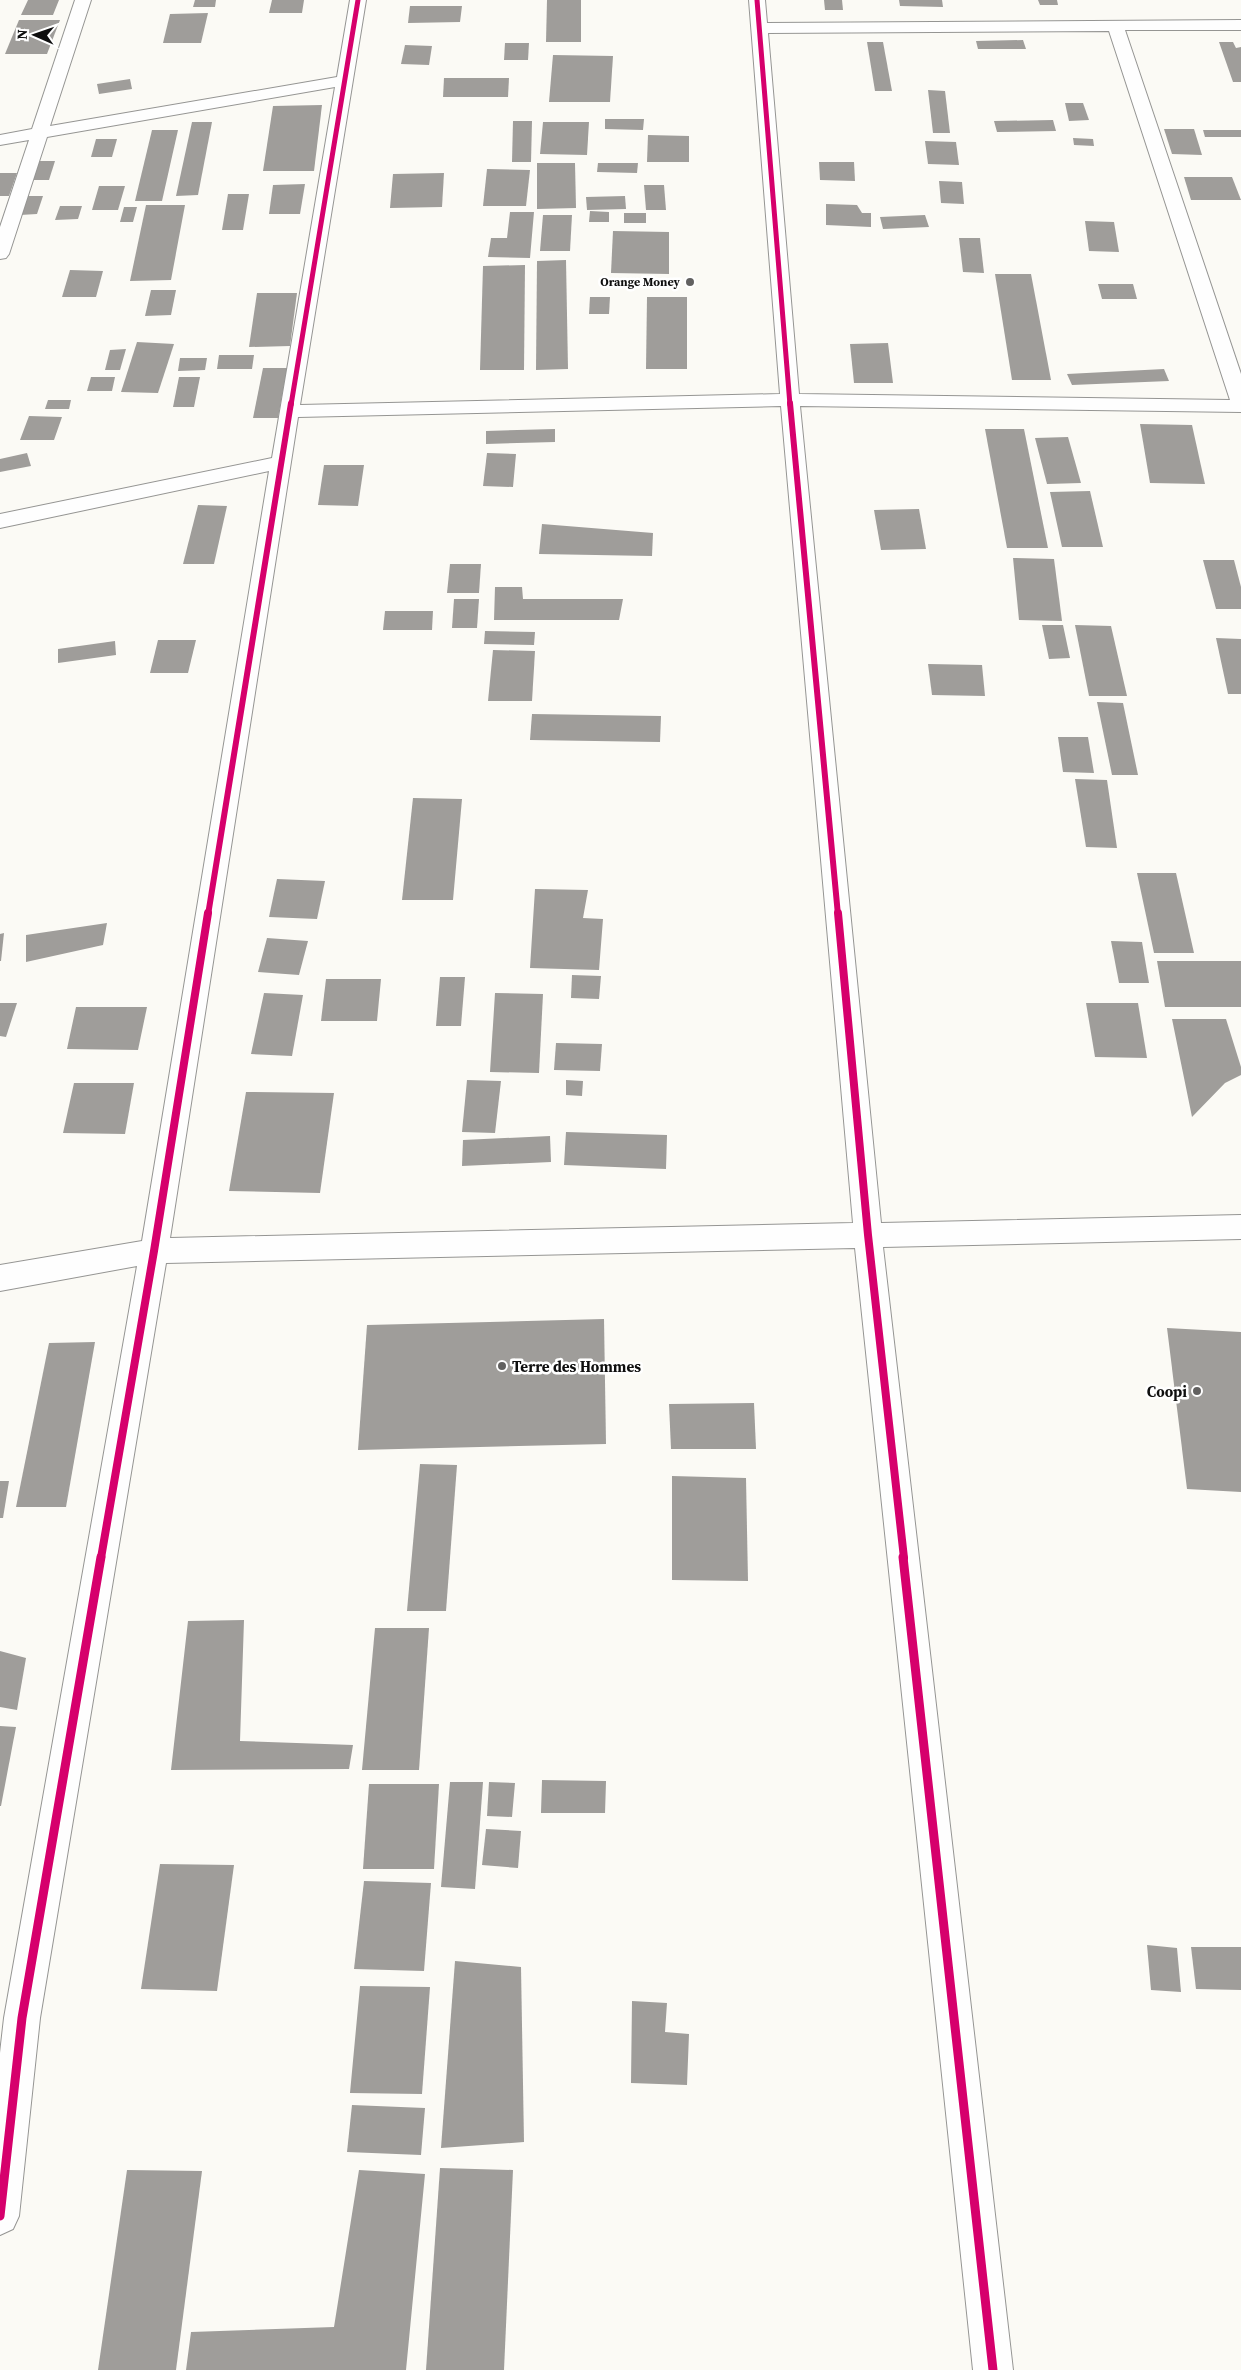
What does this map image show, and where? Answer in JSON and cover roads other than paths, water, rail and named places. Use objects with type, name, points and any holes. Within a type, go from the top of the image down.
[{"type":"street","points":[[0,254],[83,0]]},
{"type":"street","points":[[0,2216],[11,2022],[154,1251],[281,462],[358,0]]},
{"type":"street","points":[[756,0],[790,400],[868,1235],[993,2370]]},
{"type":"street","points":[[290,411],[790,400],[1241,405],[1115,25]]},
{"type":"street","points":[[759,28],[1241,25]]},
{"type":"street","points":[[0,140],[344,81]]},
{"type":"street","points":[[0,521],[281,462]]},
{"type":"street","points":[[0,1278],[154,1251],[1241,1227]]},
{"type":"place","name":"Orange Money","points":[[690,282]]},
{"type":"place","name":"Terre des Hommes","points":[[502,1366]]},
{"type":"place","name":"Coopi","points":[[1197,1391]]}]
